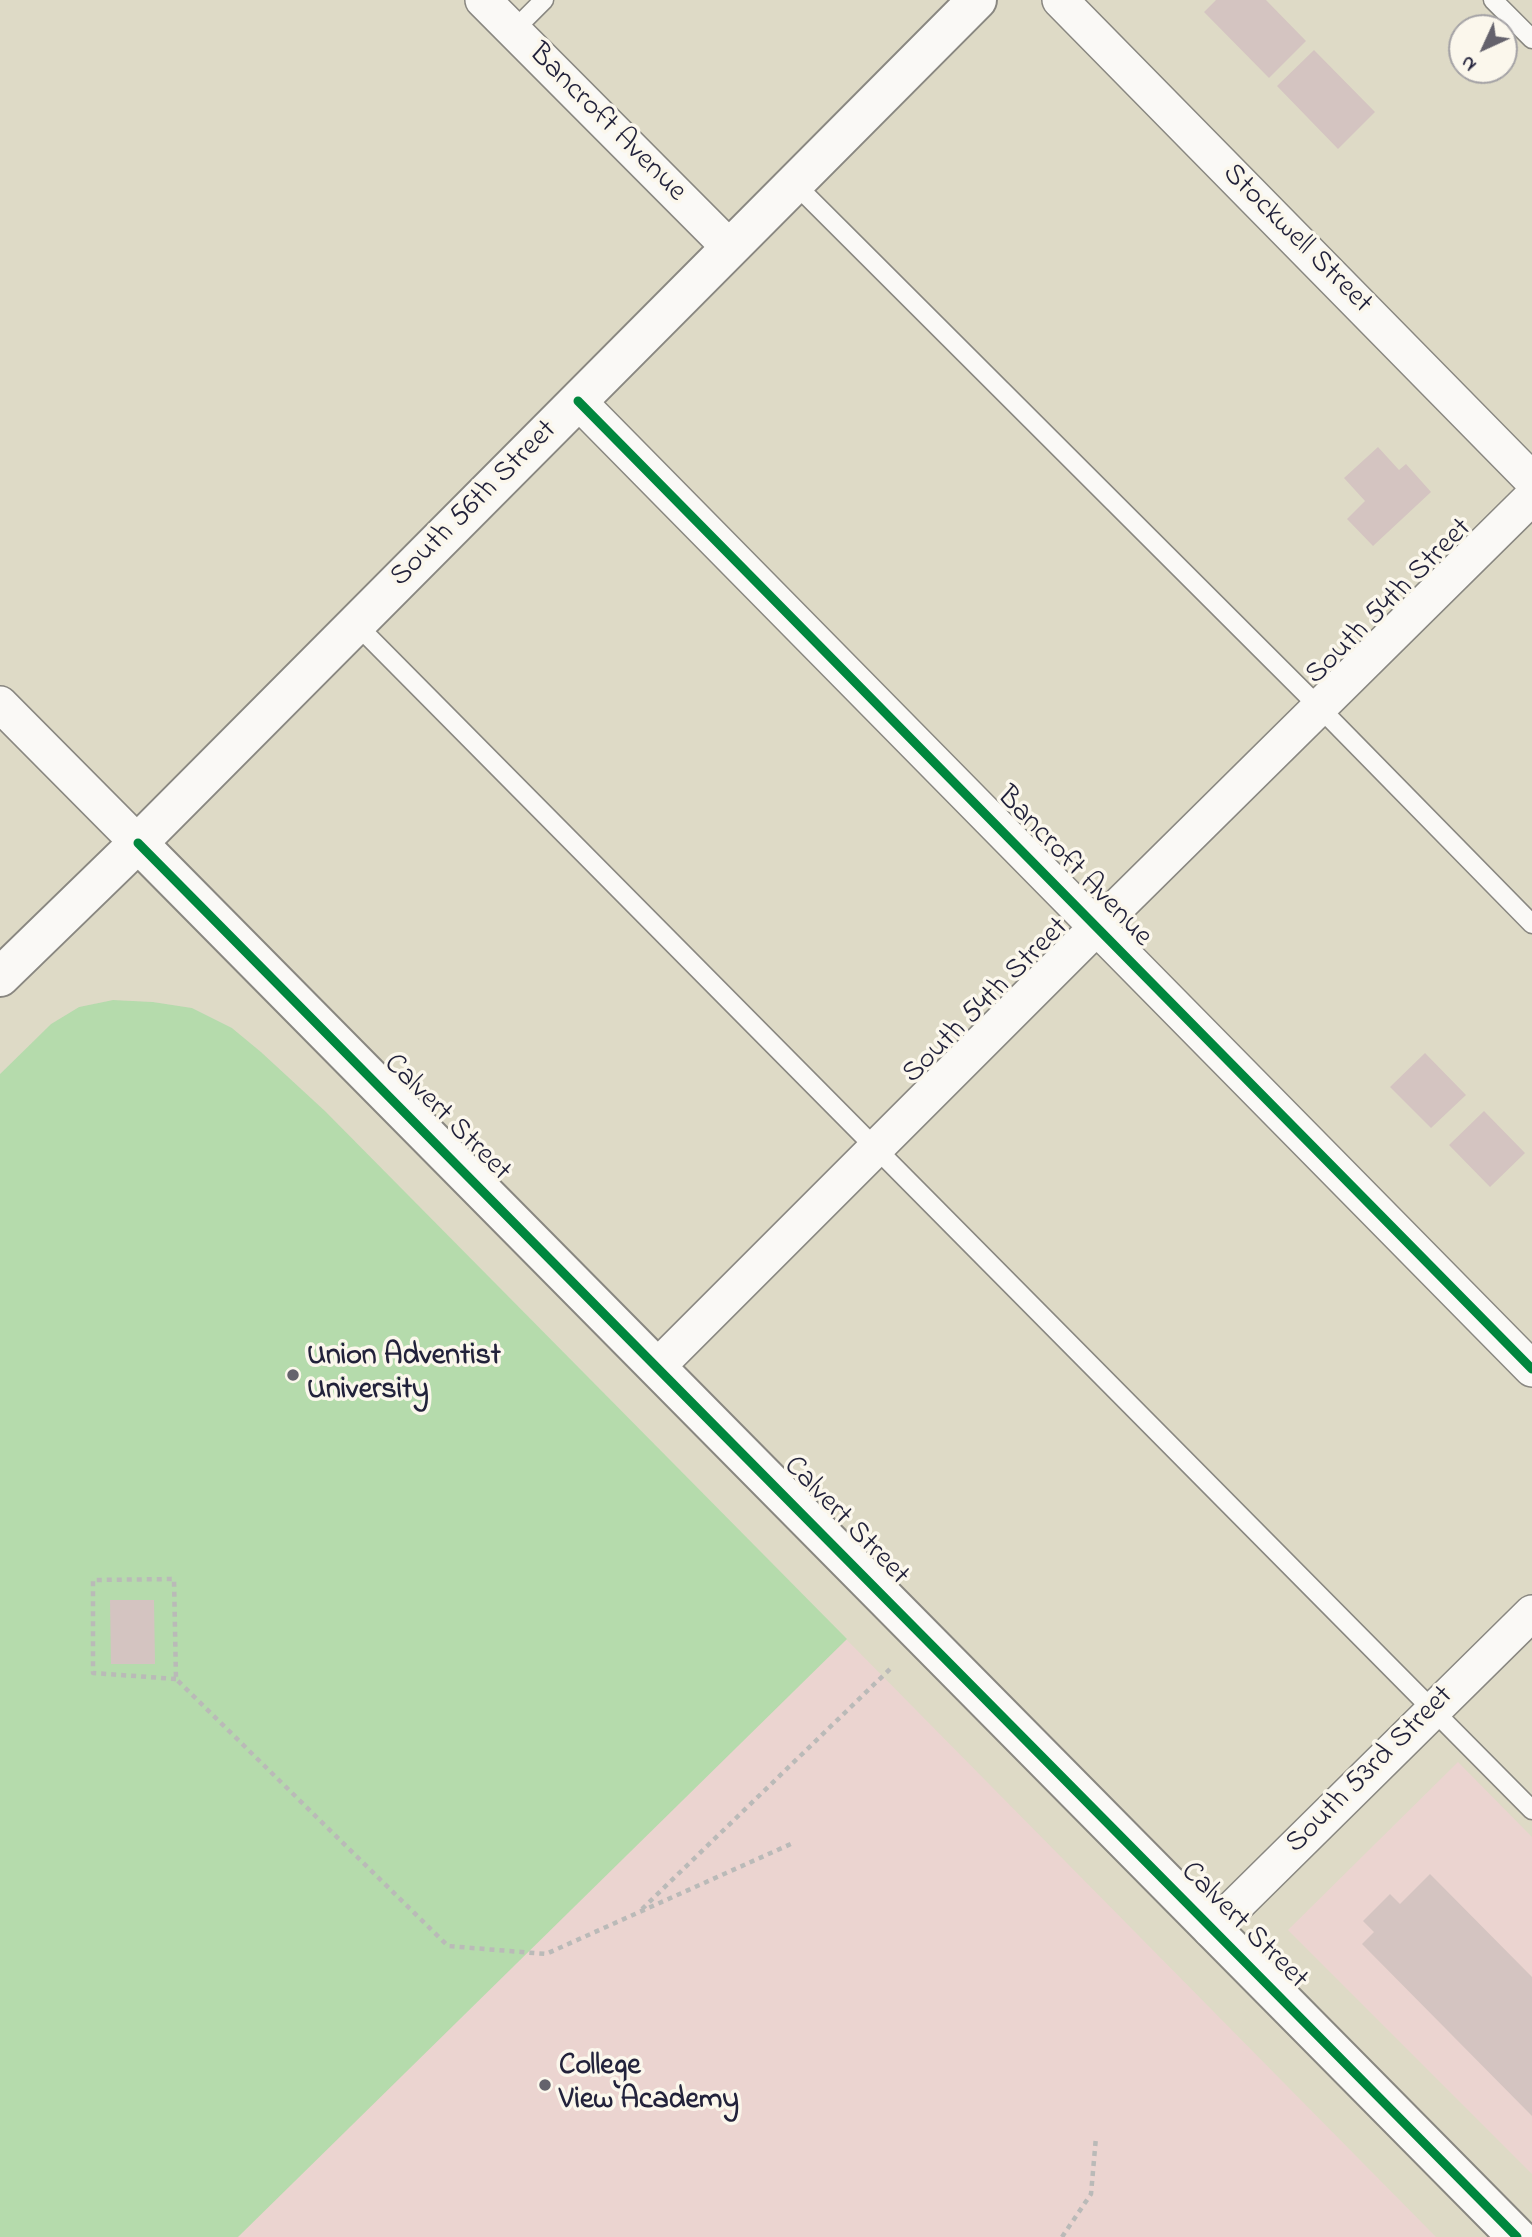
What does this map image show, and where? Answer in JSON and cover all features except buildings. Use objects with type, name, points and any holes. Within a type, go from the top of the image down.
[{"type":"street","name":"Bancroft Avenue","points":[[483,0],[729,247]]},
{"type":"street","name":"South 56th Street","points":[[0,977],[138,843],[977,0]]},
{"type":"street","name":"Stockwell Street","points":[[1059,0],[1532,480]]},
{"type":"street","name":"Bancroft Avenue","points":[[578,401],[1532,1369]]},
{"type":"street","name":"South 54th Street","points":[[658,1366],[1532,497]]},
{"type":"street","name":"Calvert Street","points":[[0,704],[1517,2237]]},
{"type":"street","name":"South 53rd Street","points":[[1211,1930],[1532,1613]]},
{"type":"lane","points":[[513,31],[544,0]]},
{"type":"lane","points":[[1493,0],[1532,39]]},
{"type":"lane","points":[[794,183],[1319,707],[1532,924]]},
{"type":"lane","points":[[356,624],[1532,1810]]},
{"type":"path","points":[[176,1679],[174,1579],[93,1580],[93,1673],[176,1679],[448,1946],[546,1954],[793,1843]]},
{"type":"path","points":[[639,1912],[890,1669]]},
{"type":"path","points":[[1062,2237],[1091,2194],[1096,2137]]},
{"type":"shaded area","name":"Union Adventist University","points":[[113,1000],[192,1008],[232,1028],[325,1111],[1436,2237],[0,2237],[0,1074],[51,1024],[79,1007]]},
{"type":"shaded area","points":[[1458,1762],[1532,1837],[1532,2174],[1288,1930]]},
{"type":"green space","name":"Union Adventist University","points":[[113,1000],[192,1008],[232,1028],[261,1052],[325,1111],[847,1639],[238,2237],[0,2237],[0,1074],[51,1024],[79,1007]]},
{"type":"cycle path","points":[[578,401],[1532,1369]]},
{"type":"cycle path","points":[[138,843],[1517,2237]]},
{"type":"place","name":"Union Adventist University","points":[[293,1375]]},
{"type":"place","name":"College View Academy","points":[[545,2085]]}]
